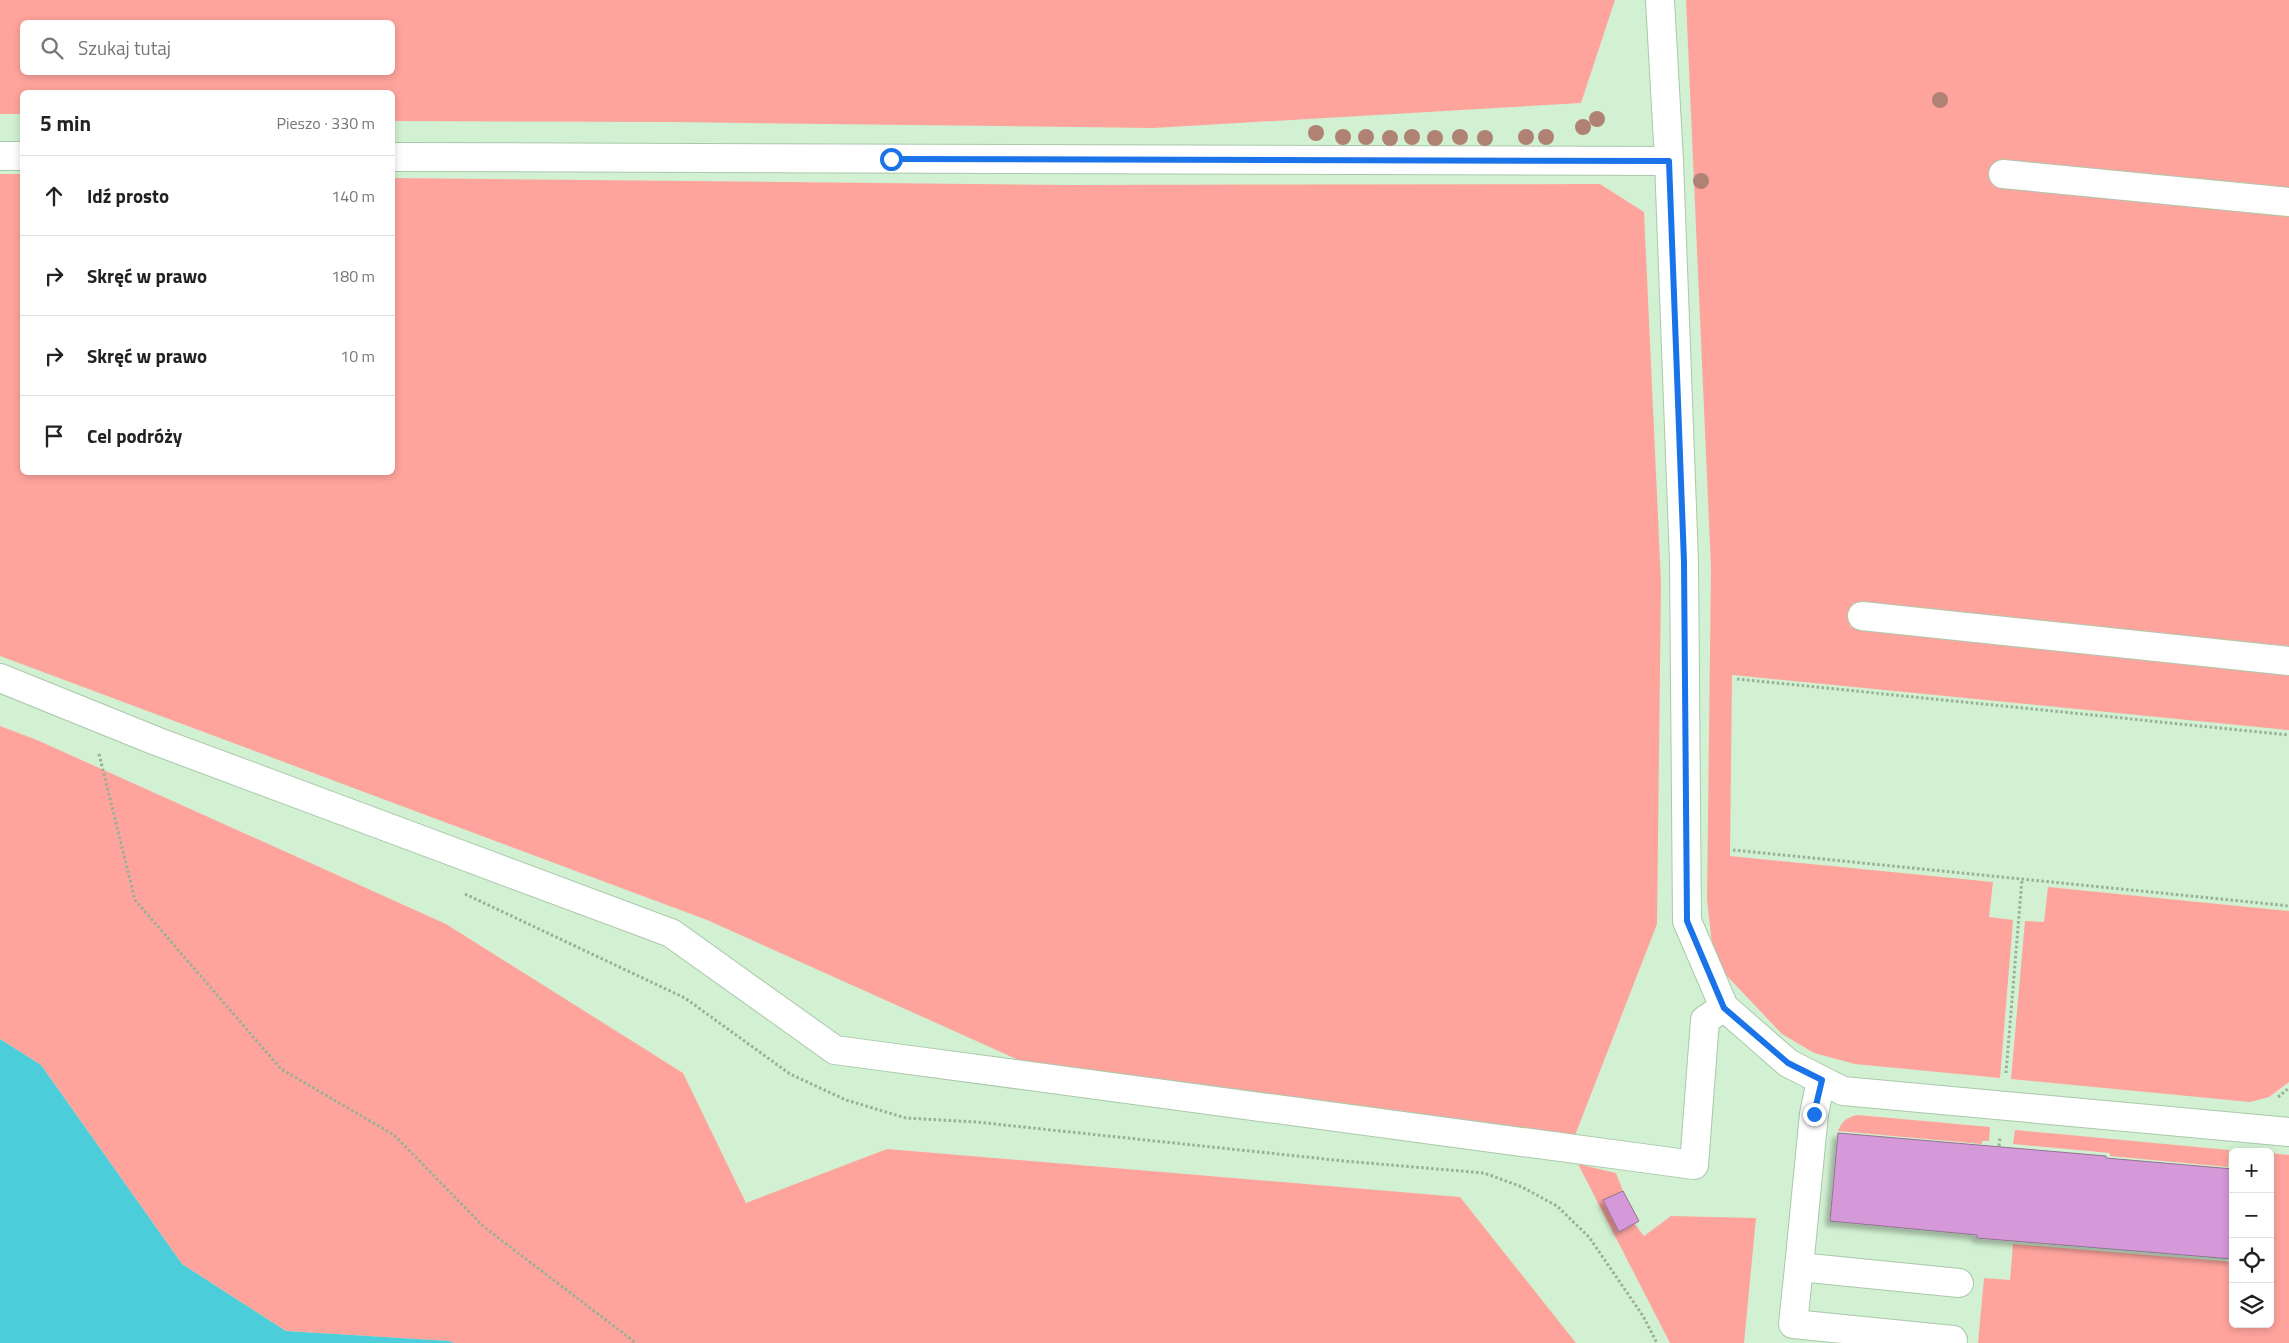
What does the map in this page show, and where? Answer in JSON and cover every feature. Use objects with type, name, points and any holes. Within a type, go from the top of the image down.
[{"type":"lane","points":[[1660,0],[1669,161],[1684,562],[1687,921],[1724,1008],[1788,1063],[1843,1091],[2289,1132]]},
{"type":"lane","points":[[0,156],[20,156]]},
{"type":"lane","points":[[395,157],[1669,161]]},
{"type":"lane","points":[[2004,174],[2289,202]]},
{"type":"lane","points":[[1862,616],[2289,660]]},
{"type":"lane","points":[[0,678],[156,740],[671,933],[835,1050],[1694,1165],[1705,1020],[1724,1008]]},
{"type":"lane","points":[[1822,1080],[1814,1114],[1794,1324],[1953,1340]]},
{"type":"lane","points":[[1799,1267],[1958,1283]]},
{"type":"path","points":[[1737,679],[2289,735]]},
{"type":"path","points":[[98,750],[135,900],[281,1069],[394,1135],[484,1227],[636,1343]]},
{"type":"path","points":[[1734,850],[2289,906]]},
{"type":"path","points":[[2005,1082],[2022,879]]},
{"type":"shaded area","points":[[0,0],[1615,0],[1581,103],[1153,128],[671,122],[395,121],[395,90],[20,90],[20,114],[0,114]]},
{"type":"shaded area","points":[[1686,0],[2289,0],[2289,646],[1853,603],[1850,627],[2289,672],[2289,730],[1732,675],[1730,856],[1993,882],[1989,917],[2013,920],[2000,1078],[1855,1064],[1814,1053],[1782,1034],[1726,975],[1712,944],[1707,900],[1711,568]]},
{"type":"shaded area","points":[[0,174],[20,174],[20,475],[395,475],[395,178],[1070,185],[1600,184],[1644,212],[1661,583],[1657,924],[1574,1138],[1021,1061],[707,920],[0,656]]},
{"type":"shaded area","points":[[0,726],[37,740],[446,924],[683,1073],[746,1203],[887,1149],[1460,1197],[1576,1343],[454,1343],[448,1341],[286,1331],[182,1264],[41,1065],[0,1039]]},
{"type":"shaded area","points":[[2048,887],[2289,911],[2289,1082],[2269,1097],[2250,1102],[2011,1079],[2025,921],[2044,922]]},
{"type":"shaded area","points":[[1858,1115],[1990,1127],[1989,1141],[1982,1141],[1982,1144],[1838,1131],[1845,1120]]},
{"type":"shaded area","points":[[2015,1130],[2229,1150],[2228,1167],[2110,1156],[2110,1153],[2013,1144]]},
{"type":"shaded area","points":[[2274,1153],[2289,1155],[2289,1343],[1978,1343],[1984,1278],[2010,1280],[2013,1244],[2229,1262],[2229,1328],[2274,1328]]},
{"type":"shaded area","points":[[1578,1164],[1616,1173],[1623,1191],[1603,1201],[1619,1232],[1634,1223],[1644,1236],[1671,1216],[1756,1218],[1744,1343],[1670,1343]]},
{"type":"water","points":[[0,1039],[41,1065],[182,1264],[286,1331],[449,1341],[454,1343],[0,1343]]},
{"type":"building","points":[[1838,1133],[2229,1169],[2229,1259],[1977,1238],[1977,1235],[1830,1221]]},
{"type":"building","points":[[1623,1191],[1639,1221],[1619,1232],[1603,1200]]},
{"type":"route","points":[[891,159],[1669,161],[1684,562],[1687,921],[1724,1008],[1788,1063],[1822,1080],[1814,1114]]}]
